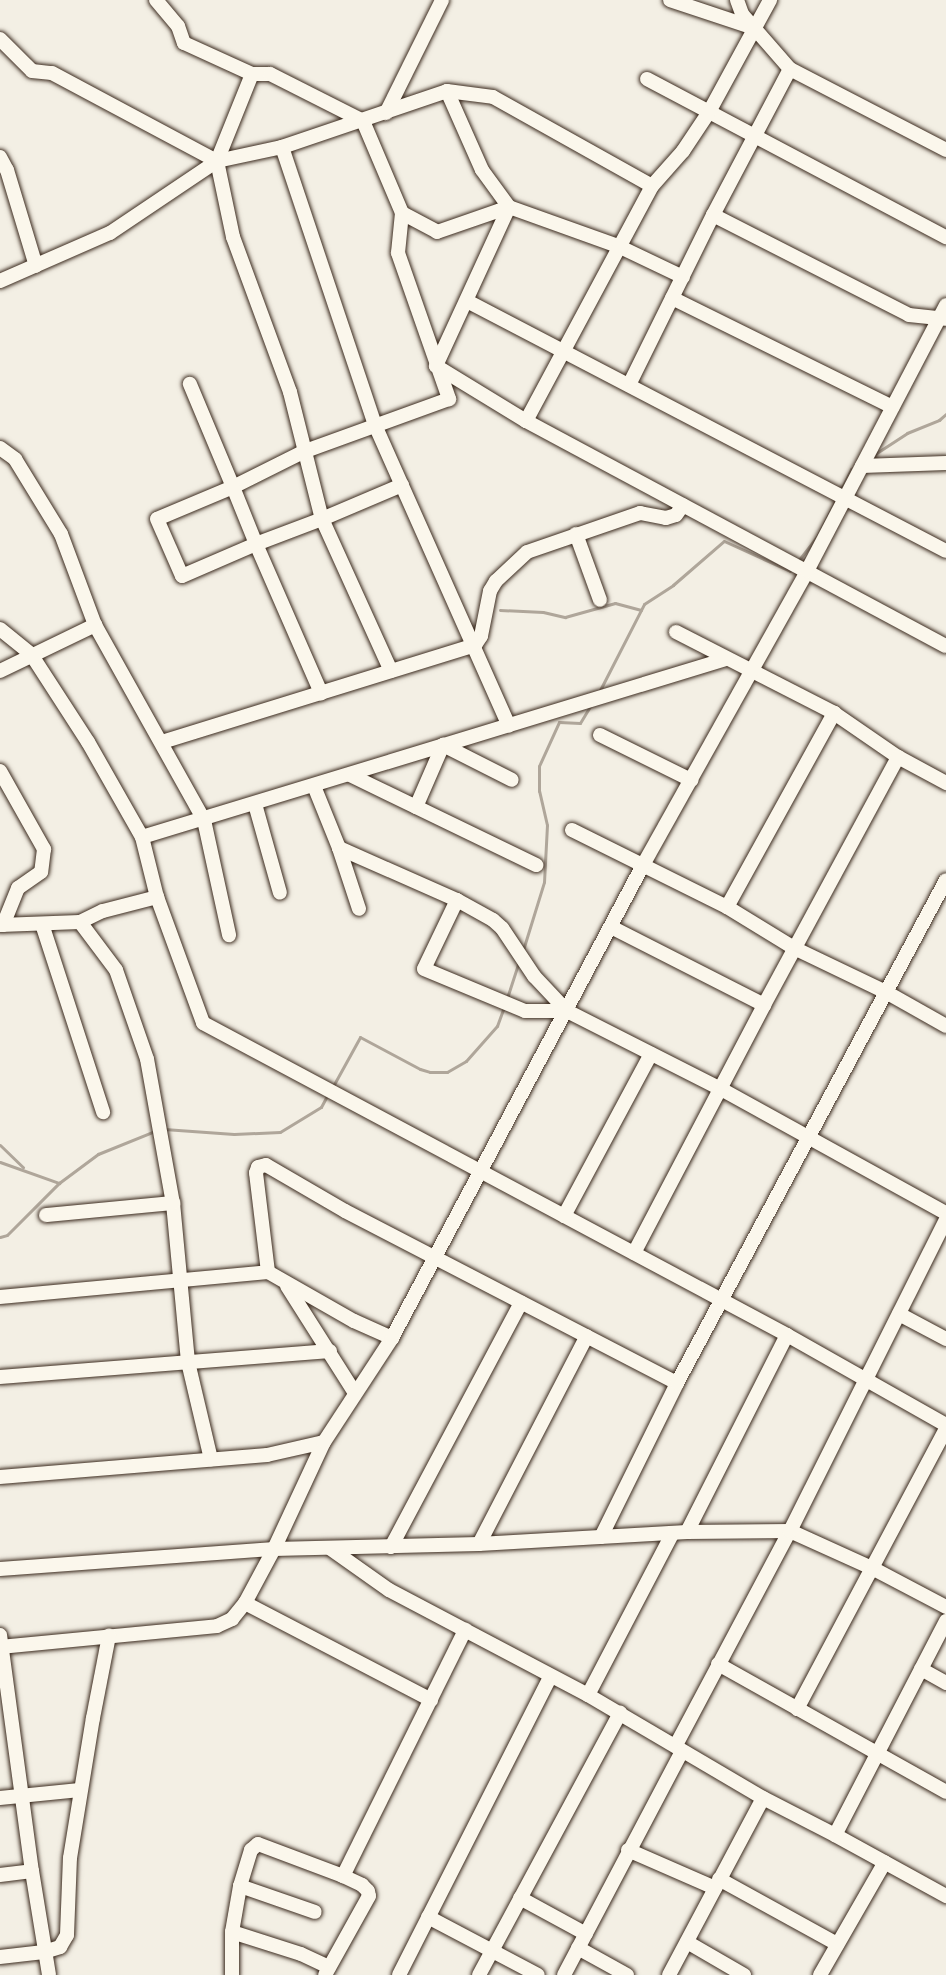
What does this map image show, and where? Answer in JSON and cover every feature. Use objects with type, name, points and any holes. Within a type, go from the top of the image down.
[{"type":"street","points":[[156,0],[178,26],[184,43],[252,74],[270,74],[363,121],[402,213],[398,253],[435,366],[449,399],[305,451],[233,487],[157,519],[182,576],[402,485]]},
{"type":"street","points":[[386,113],[442,0]]},
{"type":"street","points":[[670,0],[755,28]]},
{"type":"street","points":[[737,0],[742,14],[790,69],[946,150]]},
{"type":"street","points":[[526,421],[652,186],[683,151],[709,112],[770,0]]},
{"type":"street","points":[[0,39],[32,71],[52,73],[217,161]]},
{"type":"street","points":[[629,385],[713,215],[757,137],[790,69]]},
{"type":"street","points":[[252,74],[217,161],[233,237],[290,392],[322,519],[391,671]]},
{"type":"street","points":[[646,79],[946,237]]},
{"type":"street","points":[[447,92],[482,170],[509,207],[618,246],[682,277]]},
{"type":"street","points":[[0,281],[110,233],[217,161],[282,147],[447,92],[493,97],[652,186]]},
{"type":"street","points":[[282,147],[375,425],[475,645],[508,726]]},
{"type":"street","points":[[0,157],[7,170],[36,266]]},
{"type":"street","points":[[402,213],[437,232],[509,207]]},
{"type":"street","points":[[435,366],[509,207]]},
{"type":"street","points":[[713,215],[909,315],[944,314]]},
{"type":"street","points":[[672,298],[893,407]]},
{"type":"street","points":[[467,301],[946,551]]},
{"type":"street","points":[[49,1975],[32,1871],[1,1643],[217,1626],[232,1619],[244,1603],[274,1549],[324,1442],[392,1338],[643,865],[807,571],[944,314]]},
{"type":"street","points":[[435,366],[526,421],[946,646]]},
{"type":"street","points":[[190,384],[321,693]]},
{"type":"street","points":[[0,448],[15,459],[61,534],[95,625],[204,820],[229,935]]},
{"type":"street","points":[[0,461],[15,459]]},
{"type":"street","points":[[862,466],[946,462]]},
{"type":"street","points":[[162,742],[475,645],[481,636],[485,606],[496,581],[527,552],[640,513],[666,518],[676,515],[683,505]]},
{"type":"street","points":[[576,534],[600,600]]},
{"type":"street","points":[[0,671],[95,625]]},
{"type":"street","points":[[0,628],[31,654],[88,742],[142,837],[157,897],[203,1023],[787,1335],[865,1378],[946,1427],[797,1709]]},
{"type":"street","points":[[676,632],[726,659],[753,669],[834,713],[898,757],[946,783]]},
{"type":"street","points":[[142,837],[204,820],[726,659]]},
{"type":"street","points":[[727,908],[834,713]]},
{"type":"street","points":[[600,735],[690,780]]},
{"type":"street","points":[[443,745],[512,780]]},
{"type":"street","points":[[416,807],[443,745]]},
{"type":"street","points":[[634,1253],[794,948],[898,757]]},
{"type":"street","points":[[0,771],[44,849],[41,872],[18,888],[2,925],[80,922],[103,911],[157,897]]},
{"type":"street","points":[[350,775],[536,865]]},
{"type":"street","points":[[314,786],[339,848],[359,909]]},
{"type":"street","points":[[255,804],[280,893]]},
{"type":"street","points":[[572,830],[727,908],[794,948],[886,992],[946,1026]]},
{"type":"street","points":[[339,848],[457,900],[502,928],[534,976],[567,1011],[721,1089],[946,1213]]},
{"type":"street","points":[[601,1538],[677,1383],[946,880]]},
{"type":"street","points":[[457,900],[424,969],[525,1011],[567,1011]]},
{"type":"street","points":[[80,922],[116,969],[147,1059],[173,1203],[188,1362],[211,1460]]},
{"type":"street","points":[[42,924],[103,1112]]},
{"type":"street","points":[[611,927],[764,1005]]},
{"type":"street","points":[[564,1216],[651,1054]]},
{"type":"street","points":[[268,1272],[256,1173],[258,1167],[266,1165],[345,1211],[677,1383]]},
{"type":"street","points":[[46,1215],[173,1203]]},
{"type":"street","points":[[564,1975],[679,1748],[718,1664],[790,1531],[946,1220]]},
{"type":"street","points":[[0,1297],[268,1272],[354,1321],[392,1338]]},
{"type":"street","points":[[286,1284],[356,1393]]},
{"type":"street","points":[[391,1547],[521,1302]]},
{"type":"street","points":[[899,1314],[946,1339]]},
{"type":"street","points":[[687,1532],[787,1335]]},
{"type":"street","points":[[479,1544],[587,1336]]},
{"type":"street","points":[[0,1377],[330,1351]]},
{"type":"street","points":[[0,1477],[267,1455],[324,1442]]},
{"type":"street","points":[[0,1569],[274,1549],[479,1544],[687,1532],[790,1531],[872,1568],[946,1607]]},
{"type":"street","points":[[588,1695],[672,1533]]},
{"type":"street","points":[[332,1549],[383,1587],[588,1695],[763,1798],[946,1896]]},
{"type":"street","points":[[244,1603],[431,1700]]},
{"type":"street","points":[[835,1835],[946,1622]]},
{"type":"street","points":[[342,1876],[465,1630]]},
{"type":"street","points":[[0,1957],[44,1952],[60,1947],[67,1935],[70,1858],[80,1790],[109,1636]]},
{"type":"street","points":[[718,1664],[946,1792]]},
{"type":"street","points":[[921,1670],[946,1683]]},
{"type":"street","points":[[399,1975],[551,1676]]},
{"type":"street","points":[[479,1975],[620,1713]]},
{"type":"street","points":[[0,1798],[80,1790]]},
{"type":"street","points":[[669,1975],[763,1798]]},
{"type":"street","points":[[232,1932],[301,1954],[327,1971],[369,1896],[362,1885],[258,1844],[251,1850],[240,1886],[232,1932],[232,1975]]},
{"type":"street","points":[[628,1850],[717,1883],[837,1944]]},
{"type":"street","points":[[820,1975],[885,1862]]},
{"type":"street","points":[[0,1875],[32,1871]]},
{"type":"street","points":[[240,1886],[315,1912]]},
{"type":"street","points":[[520,1899],[586,1934]]},
{"type":"street","points":[[428,1917],[538,1975]]},
{"type":"street","points":[[687,1942],[744,1975]]},
{"type":"street","points":[[578,1948],[627,1975]]},
{"type":"waterway","points":[[875,454],[907,433],[939,420],[946,414]]},
{"type":"waterway","points":[[840,492],[851,469],[857,466]]},
{"type":"waterway","points":[[798,561],[818,535],[837,498]]},
{"type":"waterway","points":[[598,694],[644,604],[673,585],[724,541],[790,571],[792,569]]},
{"type":"waterway","points":[[500,610],[543,612],[565,617],[615,603],[641,610]]},
{"type":"waterway","points":[[523,950],[544,882],[547,825],[539,791],[539,766],[559,722],[580,723],[591,705]]},
{"type":"waterway","points":[[507,998],[519,962]]},
{"type":"waterway","points":[[332,1088],[360,1037],[420,1069],[430,1072],[447,1072],[466,1061],[497,1026],[504,1007]]},
{"type":"waterway","points":[[164,1129],[234,1134],[280,1132],[321,1107],[328,1094]]},
{"type":"waterway","points":[[0,1162],[59,1183],[98,1154],[155,1131]]},
{"type":"waterway","points":[[0,1145],[23,1167]]},
{"type":"waterway","points":[[0,1237],[7,1235],[59,1183]]}]
